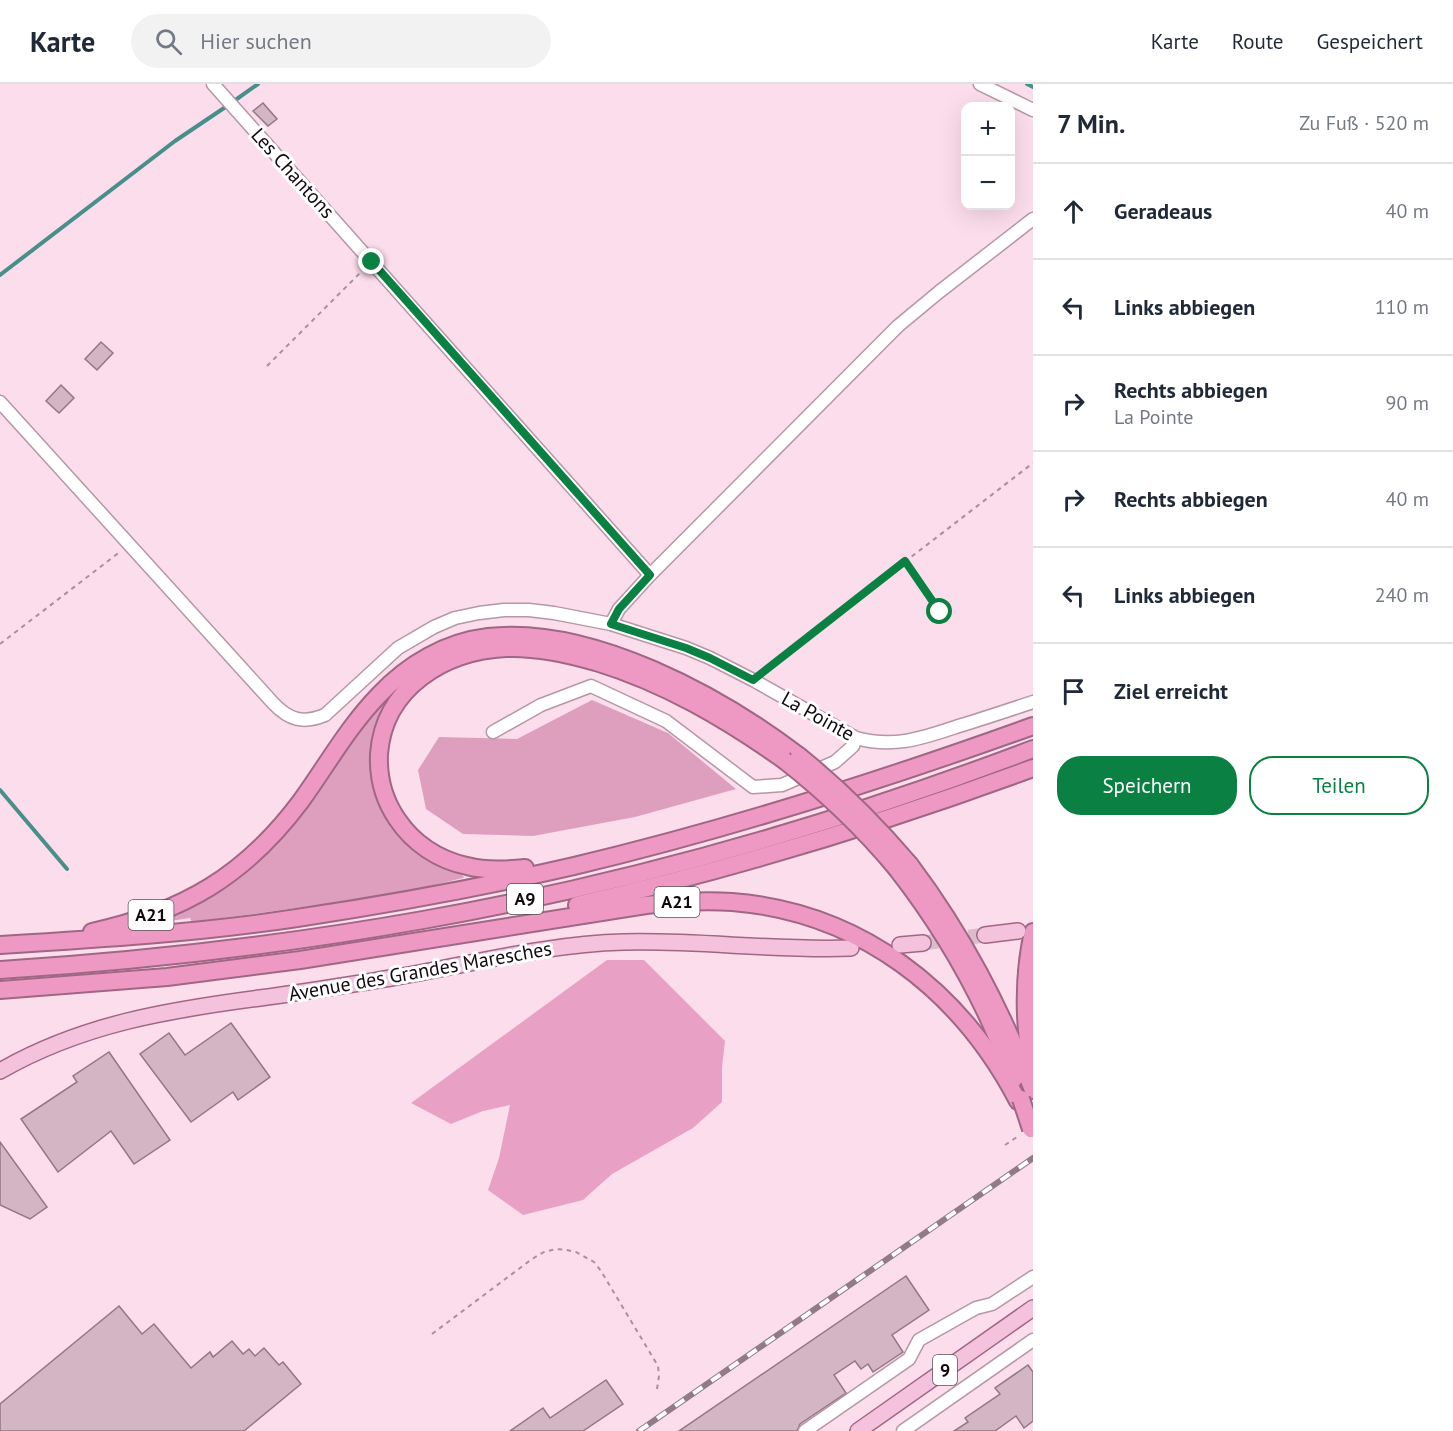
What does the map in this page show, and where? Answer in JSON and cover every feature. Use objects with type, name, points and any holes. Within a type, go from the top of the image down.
[{"type":"highway","name":"A21","points":[[0,945],[110,928],[164,911],[196,896],[241,866],[278,830],[353,725],[393,681],[420,661],[446,648],[473,639],[532,636],[562,641],[612,655],[671,678],[710,697],[749,721],[792,758],[821,790],[903,867],[972,982],[1024,1097],[1032,1133]]},
{"type":"highway","name":"A21","points":[[792,758],[692,702],[625,672],[567,654],[508,648],[454,658],[416,681],[394,707],[383,732],[379,769],[385,796],[394,814],[406,831],[438,856],[468,867],[529,868],[612,856],[745,821],[927,764],[1033,726]]},
{"type":"highway","name":"A9","points":[[0,970],[176,956],[299,940],[424,920],[546,895],[672,864],[802,827],[939,783],[1033,749]]},
{"type":"highway","name":"A9","points":[[0,990],[179,975],[311,958],[421,940],[607,898],[786,850],[901,814],[1033,768]]},
{"type":"highway","points":[[0,945],[161,935],[297,918],[459,890],[612,856]]},
{"type":"highway","name":"A21","points":[[421,940],[621,908],[667,903],[734,902],[772,907],[836,927],[866,941],[920,977],[970,1027],[1024,1097]]},
{"type":"highway","points":[[1025,931],[1028,963],[1027,1039],[1033,1073]]},
{"type":"main road","points":[[985,935],[1025,931]]},
{"type":"main road","name":"Avenue des Grandes Maresches","points":[[0,1071],[70,1038],[148,1016],[220,1003],[382,980],[557,948],[633,942],[806,949],[851,948]]},
{"type":"main road","points":[[900,945],[923,943]]},
{"type":"main road","name":"9","points":[[858,1431],[1033,1308]]},
{"type":"street","name":"Les Chantons","points":[[213,84],[650,575]]},
{"type":"street","points":[[981,84],[1033,105]]},
{"type":"street","points":[[981,84],[1033,110]]},
{"type":"street","points":[[611,624],[619,609],[650,575],[898,326],[1033,219]]},
{"type":"street","name":"La Pointe","points":[[0,402],[273,703],[285,715],[297,719],[310,719],[325,715],[398,648],[434,627],[455,618],[504,610],[554,613],[611,624],[686,648],[753,680],[856,738],[873,742],[892,743],[919,739],[1033,702]]},
{"type":"street","points":[[493,732],[542,705],[591,686],[666,721],[753,787],[782,785],[835,762],[853,746],[856,738]]},
{"type":"street","points":[[805,1431],[909,1359],[920,1340],[976,1308],[992,1304],[1033,1277]]},
{"type":"street","points":[[903,1431],[1033,1340]]},
{"type":"path","points":[[267,366],[372,262]]},
{"type":"path","points":[[753,680],[1033,462]]},
{"type":"path","points":[[0,644],[130,544]]},
{"type":"path","points":[[905,561],[940,612]]},
{"type":"path","points":[[432,1334],[532,1258],[556,1249],[576,1252],[594,1262],[601,1271],[658,1366],[657,1389]]},
{"type":"shaded area","points":[[399,686],[375,779],[439,865],[462,875],[463,878],[356,900],[192,922],[190,918],[170,921],[169,926],[127,928],[218,889],[372,712]]},
{"type":"shaded area","points":[[592,700],[668,733],[736,789],[635,817],[533,836],[463,834],[426,809],[418,770],[439,737],[517,739]]},
{"type":"shaded area","points":[[607,960],[644,960],[725,1041],[722,1102],[693,1128],[612,1174],[583,1200],[523,1215],[488,1190],[499,1158],[510,1105],[483,1111],[451,1124],[411,1103]]},
{"type":"building","points":[[263,103],[277,119],[268,126],[253,111]]},
{"type":"building","points":[[101,342],[113,353],[97,370],[85,359]]},
{"type":"building","points":[[61,385],[74,398],[59,413],[46,401]]},
{"type":"building","points":[[231,1023],[270,1077],[238,1100],[233,1092],[191,1122],[140,1054],[169,1033],[185,1055]]},
{"type":"building","points":[[109,1052],[170,1140],[134,1164],[111,1131],[58,1172],[21,1119],[77,1082],[73,1076]]},
{"type":"building","points":[[0,1142],[47,1207],[30,1219],[0,1205]]},
{"type":"building","points":[[906,1276],[929,1310],[892,1335],[903,1352],[873,1372],[868,1364],[861,1369],[855,1361],[834,1375],[846,1393],[800,1424],[797,1431],[679,1431]]},
{"type":"building","points":[[119,1306],[142,1334],[154,1324],[191,1368],[210,1352],[213,1357],[232,1341],[243,1354],[249,1349],[255,1356],[264,1348],[279,1365],[283,1362],[301,1384],[244,1431],[0,1431],[0,1404]]},
{"type":"building","points":[[1028,1365],[1033,1372],[1033,1421],[1024,1428],[1016,1416],[995,1431],[954,1431],[968,1422],[965,1418],[1000,1394],[995,1388]]},
{"type":"building","points":[[606,1380],[623,1404],[583,1431],[510,1431],[543,1408],[550,1418]]},
{"type":"waterway","points":[[234,101],[258,84]]},
{"type":"waterway","points":[[1027,84],[1033,87]]},
{"type":"waterway","points":[[0,275],[175,141],[227,106]]},
{"type":"waterway","points":[[0,790],[67,869]]},
{"type":"tunnel","points":[[923,943],[985,935]]},
{"type":"railway","points":[[639,1431],[1033,1158]]},
{"type":"route","points":[[372,262],[650,575],[619,609],[611,624],[686,648],[753,680],[905,561],[940,612]]}]
